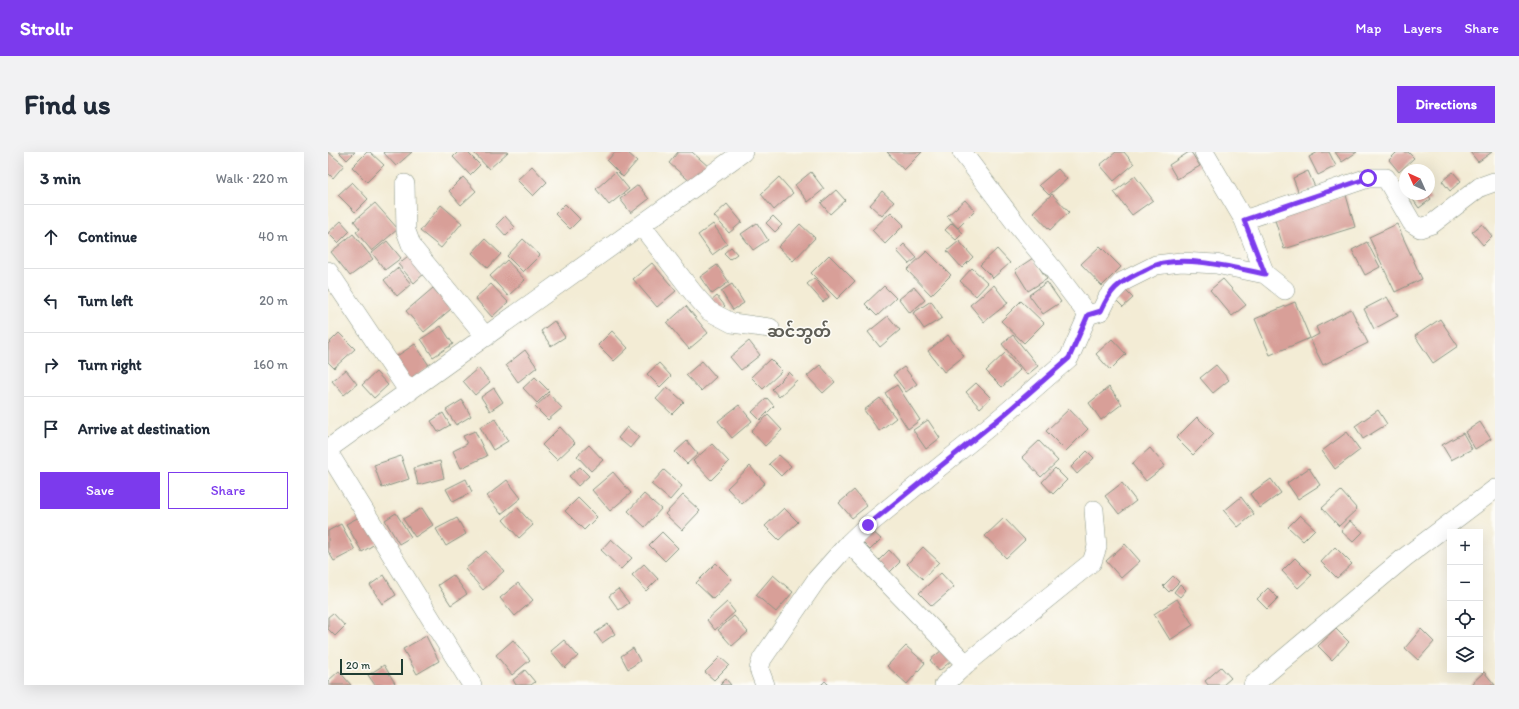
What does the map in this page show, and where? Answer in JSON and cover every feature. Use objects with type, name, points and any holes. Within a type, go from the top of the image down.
[{"type":"street","points":[[472,685],[328,451],[743,152]]},
{"type":"street","points":[[962,152],[1088,315]]},
{"type":"street","points":[[1204,152],[1244,220],[1265,274]]},
{"type":"street","points":[[1244,220],[1368,178],[1386,178],[1412,223],[1420,228],[1432,224],[1480,187],[1494,182]]},
{"type":"street","points":[[405,184],[406,232],[412,247],[486,337]]},
{"type":"street","points":[[641,225],[694,294],[709,311],[732,323],[770,328]]},
{"type":"street","points":[[765,685],[759,669],[762,659],[818,579],[849,543],[868,525],[1006,413],[1069,358],[1088,315],[1101,311],[1108,297],[1122,282],[1156,265],[1181,262],[1216,264],[1265,274],[1285,290]]},
{"type":"street","points":[[328,271],[409,392]]},
{"type":"street","points":[[1253,685],[1404,558],[1495,489]]},
{"type":"street","points":[[944,685],[966,664],[1092,562],[1097,547],[1094,510]]},
{"type":"street","points":[[849,543],[966,664]]},
{"type":"building","points":[[328,152],[344,165],[333,178],[328,173]]},
{"type":"building","points":[[339,152],[355,152],[347,160]]},
{"type":"building","points":[[367,152],[370,152],[384,165],[367,182],[352,167]]},
{"type":"building","points":[[383,152],[412,152],[396,166]]},
{"type":"building","points":[[458,152],[467,152],[480,165],[470,175],[453,157]]},
{"type":"building","points":[[473,152],[508,152],[489,169]]},
{"type":"building","points":[[615,152],[627,152],[637,161],[623,177],[607,161]]},
{"type":"building","points":[[678,152],[692,152],[709,167],[693,184],[669,163]]},
{"type":"building","points":[[887,152],[922,152],[904,170]]},
{"type":"building","points":[[1116,152],[1124,152],[1134,164],[1114,181],[1100,165]]},
{"type":"building","points":[[1191,152],[1200,166],[1177,179],[1169,165]]},
{"type":"building","points":[[1318,152],[1329,152],[1336,166],[1318,175],[1309,157]]},
{"type":"building","points":[[1335,152],[1357,152],[1342,162]]},
{"type":"building","points":[[1397,152],[1408,152],[1414,158],[1408,164],[1399,164],[1399,172],[1389,160]]},
{"type":"building","points":[[1470,152],[1492,152],[1478,162]]},
{"type":"building","points":[[532,166],[547,182],[533,196],[517,180]]},
{"type":"building","points":[[1058,169],[1067,179],[1049,195],[1039,185]]},
{"type":"building","points":[[1308,171],[1315,187],[1299,194],[1293,178]]},
{"type":"building","points":[[615,172],[629,189],[609,205],[596,189]]},
{"type":"building","points":[[811,172],[824,189],[808,202],[795,185]]},
{"type":"building","points":[[1453,172],[1461,181],[1450,191],[1442,181]]},
{"type":"building","points":[[1135,176],[1153,200],[1132,215],[1114,192]]},
{"type":"building","points":[[463,177],[476,191],[461,205],[449,191]]},
{"type":"building","points":[[779,177],[793,193],[774,210],[761,194]]},
{"type":"building","points":[[352,182],[368,199],[355,212],[338,195]]},
{"type":"building","points":[[638,185],[649,199],[631,213],[620,199]]},
{"type":"building","points":[[836,190],[845,200],[830,214],[821,203]]},
{"type":"building","points":[[882,191],[894,202],[882,216],[870,205]]},
{"type":"building","points":[[1052,194],[1069,212],[1050,230],[1033,212]]},
{"type":"building","points":[[1346,195],[1355,227],[1284,249],[1274,217]]},
{"type":"building","points":[[965,200],[975,211],[958,228],[947,216]]},
{"type":"building","points":[[1413,200],[1430,200],[1419,208]]},
{"type":"building","points":[[375,203],[398,229],[372,251],[356,232],[360,229],[354,221]]},
{"type":"building","points":[[565,204],[580,219],[570,229],[555,214]]},
{"type":"building","points":[[727,204],[742,222],[729,233],[714,216]]},
{"type":"building","points":[[441,205],[462,223],[441,248],[420,231]]},
{"type":"building","points":[[891,212],[904,225],[885,244],[872,230]]},
{"type":"building","points":[[505,216],[515,227],[506,236],[496,225]]},
{"type":"building","points":[[773,216],[782,225],[775,232],[766,223]]},
{"type":"building","points":[[341,221],[350,231],[338,243],[328,233]]},
{"type":"building","points":[[757,223],[768,240],[753,250],[741,234]]},
{"type":"building","points":[[952,223],[963,233],[956,240],[945,230]]},
{"type":"building","points":[[713,224],[727,244],[712,255],[698,235]]},
{"type":"building","points":[[800,224],[815,238],[793,261],[778,247]]},
{"type":"building","points":[[1397,224],[1422,279],[1395,292],[1369,237]]},
{"type":"building","points":[[1482,224],[1492,236],[1483,245],[1472,232]]},
{"type":"building","points":[[353,234],[373,259],[350,276],[331,252]]},
{"type":"building","points":[[485,239],[501,254],[488,268],[472,253]]},
{"type":"building","points":[[523,239],[540,255],[523,272],[507,256]]},
{"type":"building","points":[[387,241],[401,258],[385,270],[372,253]]},
{"type":"building","points":[[959,241],[973,257],[962,268],[947,251]]},
{"type":"building","points":[[1367,242],[1380,267],[1365,275],[1352,250]]},
{"type":"building","points":[[904,244],[917,258],[909,264],[897,251]]},
{"type":"building","points":[[1100,246],[1121,267],[1102,286],[1081,264]]},
{"type":"building","points":[[731,247],[737,254],[730,259],[724,253]]},
{"type":"building","points":[[997,249],[1010,263],[993,278],[980,265]]},
{"type":"building","points":[[927,251],[951,275],[931,295],[907,270]]},
{"type":"building","points":[[412,253],[428,270],[414,283],[398,264]]},
{"type":"building","points":[[829,255],[855,281],[837,299],[811,273]]},
{"type":"building","points":[[1033,258],[1047,279],[1028,291],[1015,270]]},
{"type":"building","points":[[507,260],[525,280],[508,296],[490,276]]},
{"type":"building","points":[[652,263],[676,291],[657,307],[633,279]]},
{"type":"building","points":[[717,265],[729,282],[712,294],[700,277]]},
{"type":"building","points":[[398,268],[411,284],[397,296],[384,280]]},
{"type":"building","points":[[972,268],[988,283],[976,296],[960,281]]},
{"type":"building","points":[[814,278],[829,297],[823,302],[807,284]]},
{"type":"building","points":[[1223,279],[1246,305],[1232,316],[1210,290]]},
{"type":"building","points":[[1047,282],[1061,302],[1043,314],[1029,295]]},
{"type":"building","points":[[491,284],[508,302],[492,317],[475,298]]},
{"type":"building","points":[[732,284],[744,303],[733,310],[721,291]]},
{"type":"building","points":[[994,285],[1008,303],[984,322],[970,305]]},
{"type":"building","points":[[884,286],[896,298],[877,316],[865,304]]},
{"type":"building","points":[[914,287],[925,300],[910,313],[899,299]]},
{"type":"building","points":[[433,288],[451,309],[424,332],[406,311]]},
{"type":"building","points":[[1124,289],[1133,298],[1123,307],[1114,298]]},
{"type":"building","points":[[717,296],[725,306],[717,313],[709,303]]},
{"type":"building","points":[[1387,297],[1398,316],[1374,329],[1364,309]]},
{"type":"building","points":[[931,301],[942,318],[924,329],[913,313]]},
{"type":"building","points":[[1021,301],[1044,323],[1024,343],[1001,321]]},
{"type":"building","points":[[1295,302],[1310,338],[1270,355],[1255,319]]},
{"type":"building","points":[[686,306],[708,333],[689,349],[667,323]]},
{"type":"building","points":[[1351,309],[1368,343],[1323,365],[1310,339],[1319,334],[1316,327]]},
{"type":"building","points":[[888,316],[900,330],[880,347],[868,332]]},
{"type":"building","points":[[1440,319],[1458,346],[1433,363],[1415,336]]},
{"type":"building","points":[[554,321],[565,337],[551,346],[541,331]]},
{"type":"building","points":[[441,326],[453,344],[433,357],[421,339]]},
{"type":"building","points":[[612,331],[628,348],[614,361],[598,345]]},
{"type":"building","points":[[339,333],[355,349],[334,368],[328,362],[328,344]]},
{"type":"building","points":[[948,335],[964,356],[944,372],[928,351]]},
{"type":"building","points":[[1013,335],[1038,366],[1027,375],[1002,344]]},
{"type":"building","points":[[1112,339],[1126,354],[1110,370],[1096,354]]},
{"type":"building","points":[[749,341],[760,355],[741,370],[730,357]]},
{"type":"building","points":[[415,344],[430,367],[409,381],[394,358]]},
{"type":"building","points":[[525,350],[537,367],[518,382],[506,365]]},
{"type":"building","points":[[1005,353],[1020,370],[1002,387],[986,371]]},
{"type":"building","points":[[770,359],[782,371],[763,389],[751,377]]},
{"type":"building","points":[[702,361],[716,377],[701,391],[686,375]]},
{"type":"building","points":[[659,363],[671,376],[660,387],[647,374]]},
{"type":"building","points":[[820,365],[835,382],[823,393],[807,376]]},
{"type":"building","points":[[1216,365],[1229,380],[1213,393],[1200,378]]},
{"type":"building","points":[[904,367],[917,384],[906,392],[893,375]]},
{"type":"building","points":[[478,368],[490,382],[475,395],[463,381]]},
{"type":"building","points":[[346,370],[357,384],[344,395],[332,381]]},
{"type":"building","points":[[376,372],[388,385],[374,398],[362,385]]},
{"type":"building","points":[[789,372],[797,380],[779,397],[772,389]]},
{"type":"building","points":[[535,377],[549,391],[537,403],[523,388]]},
{"type":"building","points":[[976,383],[991,398],[980,408],[966,392]]},
{"type":"building","points":[[897,385],[920,420],[908,429],[885,393]]},
{"type":"building","points":[[667,387],[684,402],[672,414],[656,399]]},
{"type":"building","points":[[1109,387],[1122,404],[1101,420],[1089,403]]},
{"type":"building","points":[[494,388],[503,402],[490,411],[481,397]]},
{"type":"building","points":[[549,394],[562,408],[548,420],[535,407]]},
{"type":"building","points":[[767,398],[774,406],[760,420],[752,412]]},
{"type":"building","points":[[880,398],[896,418],[879,431],[864,410]]},
{"type":"building","points":[[462,400],[471,416],[456,425],[446,410]]},
{"type":"building","points":[[739,405],[752,421],[732,438],[718,421]]},
{"type":"building","points":[[1069,409],[1088,429],[1066,451],[1046,431]]},
{"type":"building","points":[[1378,410],[1387,424],[1363,439],[1355,426]]},
{"type":"building","points":[[443,413],[450,425],[438,432],[431,421]]},
{"type":"building","points":[[768,415],[782,430],[765,446],[751,431]]},
{"type":"building","points":[[1197,417],[1214,434],[1193,455],[1176,438]]},
{"type":"building","points":[[495,419],[508,441],[493,450],[480,427]]},
{"type":"building","points":[[928,420],[940,438],[926,449],[913,430]]},
{"type":"building","points":[[1480,422],[1491,439],[1475,449],[1465,432]]},
{"type":"building","points":[[560,427],[575,443],[557,460],[542,445]]},
{"type":"building","points":[[627,427],[639,437],[630,448],[618,438]]},
{"type":"building","points":[[475,431],[487,456],[461,468],[453,451],[467,444],[463,436]]},
{"type":"building","points":[[1347,432],[1360,450],[1335,469],[1322,451]]},
{"type":"building","points":[[1463,433],[1472,449],[1451,460],[1442,445]]},
{"type":"building","points":[[687,441],[698,454],[687,464],[675,452]]},
{"type":"building","points":[[1039,441],[1058,461],[1041,477],[1022,457]]},
{"type":"building","points":[[712,444],[729,462],[711,480],[693,461]]},
{"type":"building","points":[[589,445],[603,460],[591,471],[577,456]]},
{"type":"building","points":[[1150,448],[1165,466],[1146,481],[1132,464]]},
{"type":"building","points":[[1087,451],[1094,458],[1077,474],[1071,467]]},
{"type":"building","points":[[779,455],[791,466],[781,476],[769,464]]},
{"type":"building","points":[[401,456],[409,479],[382,488],[374,465]]},
{"type":"building","points":[[440,461],[444,478],[418,485],[414,468]]},
{"type":"building","points":[[750,466],[765,483],[742,504],[727,488]]},
{"type":"building","points":[[580,467],[589,476],[578,486],[569,476]]},
{"type":"building","points":[[1055,468],[1067,480],[1053,494],[1042,482]]},
{"type":"building","points":[[1309,468],[1320,485],[1298,499],[1287,483]]},
{"type":"building","points":[[664,470],[682,486],[670,500],[651,484]]},
{"type":"building","points":[[613,472],[631,493],[610,511],[592,490]]},
{"type":"building","points":[[466,479],[472,492],[453,502],[446,489]]},
{"type":"building","points":[[1271,479],[1281,493],[1260,508],[1250,494]]},
{"type":"building","points":[[507,480],[521,498],[501,514],[487,496]]},
{"type":"building","points":[[1122,483],[1136,501],[1119,514],[1105,496]]},
{"type":"building","points":[[854,490],[867,506],[852,518],[839,503]]},
{"type":"building","points":[[1341,491],[1357,509],[1339,526],[1322,508]]},
{"type":"building","points":[[644,494],[661,509],[645,527],[628,511]]},
{"type":"building","points":[[683,495],[700,511],[682,530],[665,514]]},
{"type":"building","points":[[1241,497],[1254,514],[1238,527],[1224,511]]},
{"type":"building","points":[[578,498],[597,517],[584,530],[565,511]]},
{"type":"building","points":[[517,507],[533,525],[519,538],[503,520]]},
{"type":"building","points":[[422,508],[433,525],[415,537],[403,519]]},
{"type":"building","points":[[784,508],[798,522],[779,540],[765,526]]},
{"type":"building","points":[[396,513],[411,537],[399,544],[385,520]]},
{"type":"building","points":[[363,515],[378,542],[362,552],[346,524]]},
{"type":"building","points":[[1300,515],[1315,529],[1303,541],[1288,527]]},
{"type":"building","points":[[457,518],[466,534],[446,546],[436,529]]},
{"type":"building","points":[[1004,518],[1025,540],[1006,558],[985,536]]},
{"type":"building","points":[[1350,521],[1363,532],[1353,542],[1341,531]]},
{"type":"building","points":[[341,524],[355,550],[334,561],[328,551],[328,531]]},
{"type":"building","points":[[871,530],[881,539],[870,550],[861,541]]},
{"type":"building","points":[[662,532],[678,548],[665,561],[649,545]]},
{"type":"building","points":[[611,539],[632,558],[621,569],[601,550]]},
{"type":"building","points":[[1125,544],[1140,561],[1121,578],[1106,561]]},
{"type":"building","points":[[923,547],[939,562],[923,579],[907,564]]},
{"type":"building","points":[[1335,547],[1352,564],[1337,578],[1321,562]]},
{"type":"building","points":[[889,550],[900,562],[888,574],[877,562]]},
{"type":"building","points":[[486,551],[504,571],[483,590],[465,569]]},
{"type":"building","points":[[1295,558],[1312,575],[1298,588],[1282,571]]},
{"type":"building","points":[[716,563],[732,579],[713,599],[696,583]]},
{"type":"building","points":[[644,564],[658,579],[646,591],[632,575]]},
{"type":"building","points":[[941,573],[954,587],[932,606],[919,593]]},
{"type":"building","points":[[384,575],[396,595],[382,604],[370,585]]},
{"type":"building","points":[[453,575],[467,594],[451,605],[438,585]]},
{"type":"building","points":[[773,575],[793,592],[776,612],[756,595]]},
{"type":"building","points":[[1173,576],[1179,582],[1169,592],[1163,586]]},
{"type":"building","points":[[518,583],[533,600],[515,616],[500,598]]},
{"type":"building","points":[[1180,584],[1186,590],[1180,597],[1174,592]]},
{"type":"building","points":[[1268,588],[1278,598],[1267,609],[1257,599]]},
{"type":"building","points":[[618,589],[629,603],[619,610],[609,596]]},
{"type":"building","points":[[1177,599],[1193,625],[1170,640],[1154,614]]},
{"type":"building","points":[[727,602],[735,612],[715,630],[707,620]]},
{"type":"building","points":[[333,613],[345,626],[335,636],[328,629],[328,617]]},
{"type":"building","points":[[734,616],[748,632],[732,646],[718,630]]},
{"type":"building","points":[[608,624],[615,634],[602,643],[595,633]]},
{"type":"building","points":[[1336,629],[1349,642],[1332,660],[1318,646]]},
{"type":"building","points":[[1421,629],[1434,642],[1418,660],[1405,648]]},
{"type":"building","points":[[426,636],[439,661],[417,674],[403,649]]},
{"type":"building","points":[[513,640],[530,660],[512,675],[496,655]]},
{"type":"building","points":[[564,640],[578,656],[565,668],[551,651]]},
{"type":"building","points":[[906,646],[925,663],[907,684],[887,666]]},
{"type":"building","points":[[633,648],[640,661],[628,669],[621,656]]},
{"type":"building","points":[[942,650],[951,661],[939,671],[930,660]]},
{"type":"building","points":[[720,657],[729,665],[714,680],[705,672]]},
{"type":"building","points":[[384,665],[396,685],[375,685],[368,675]]},
{"type":"building","points":[[1221,667],[1231,678],[1223,685],[1208,685],[1205,681]]},
{"type":"building","points":[[525,670],[535,682],[531,685],[516,685],[513,680]]},
{"type":"building","points":[[339,671],[351,685],[328,685],[328,681]]},
{"type":"building","points":[[1484,672],[1495,685],[1470,685],[1483,673]]},
{"type":"building","points":[[726,679],[731,685],[720,685]]},
{"type":"building","points":[[825,681],[829,685],[821,685]]},
{"type":"district","name":"ဆင်ဘွတ်","points":[[799,331]]},
{"type":"route","points":[[868,525],[1006,413],[1069,358],[1088,315],[1101,311],[1108,297],[1122,282],[1156,265],[1181,262],[1216,264],[1265,274],[1244,220],[1368,178]]}]
